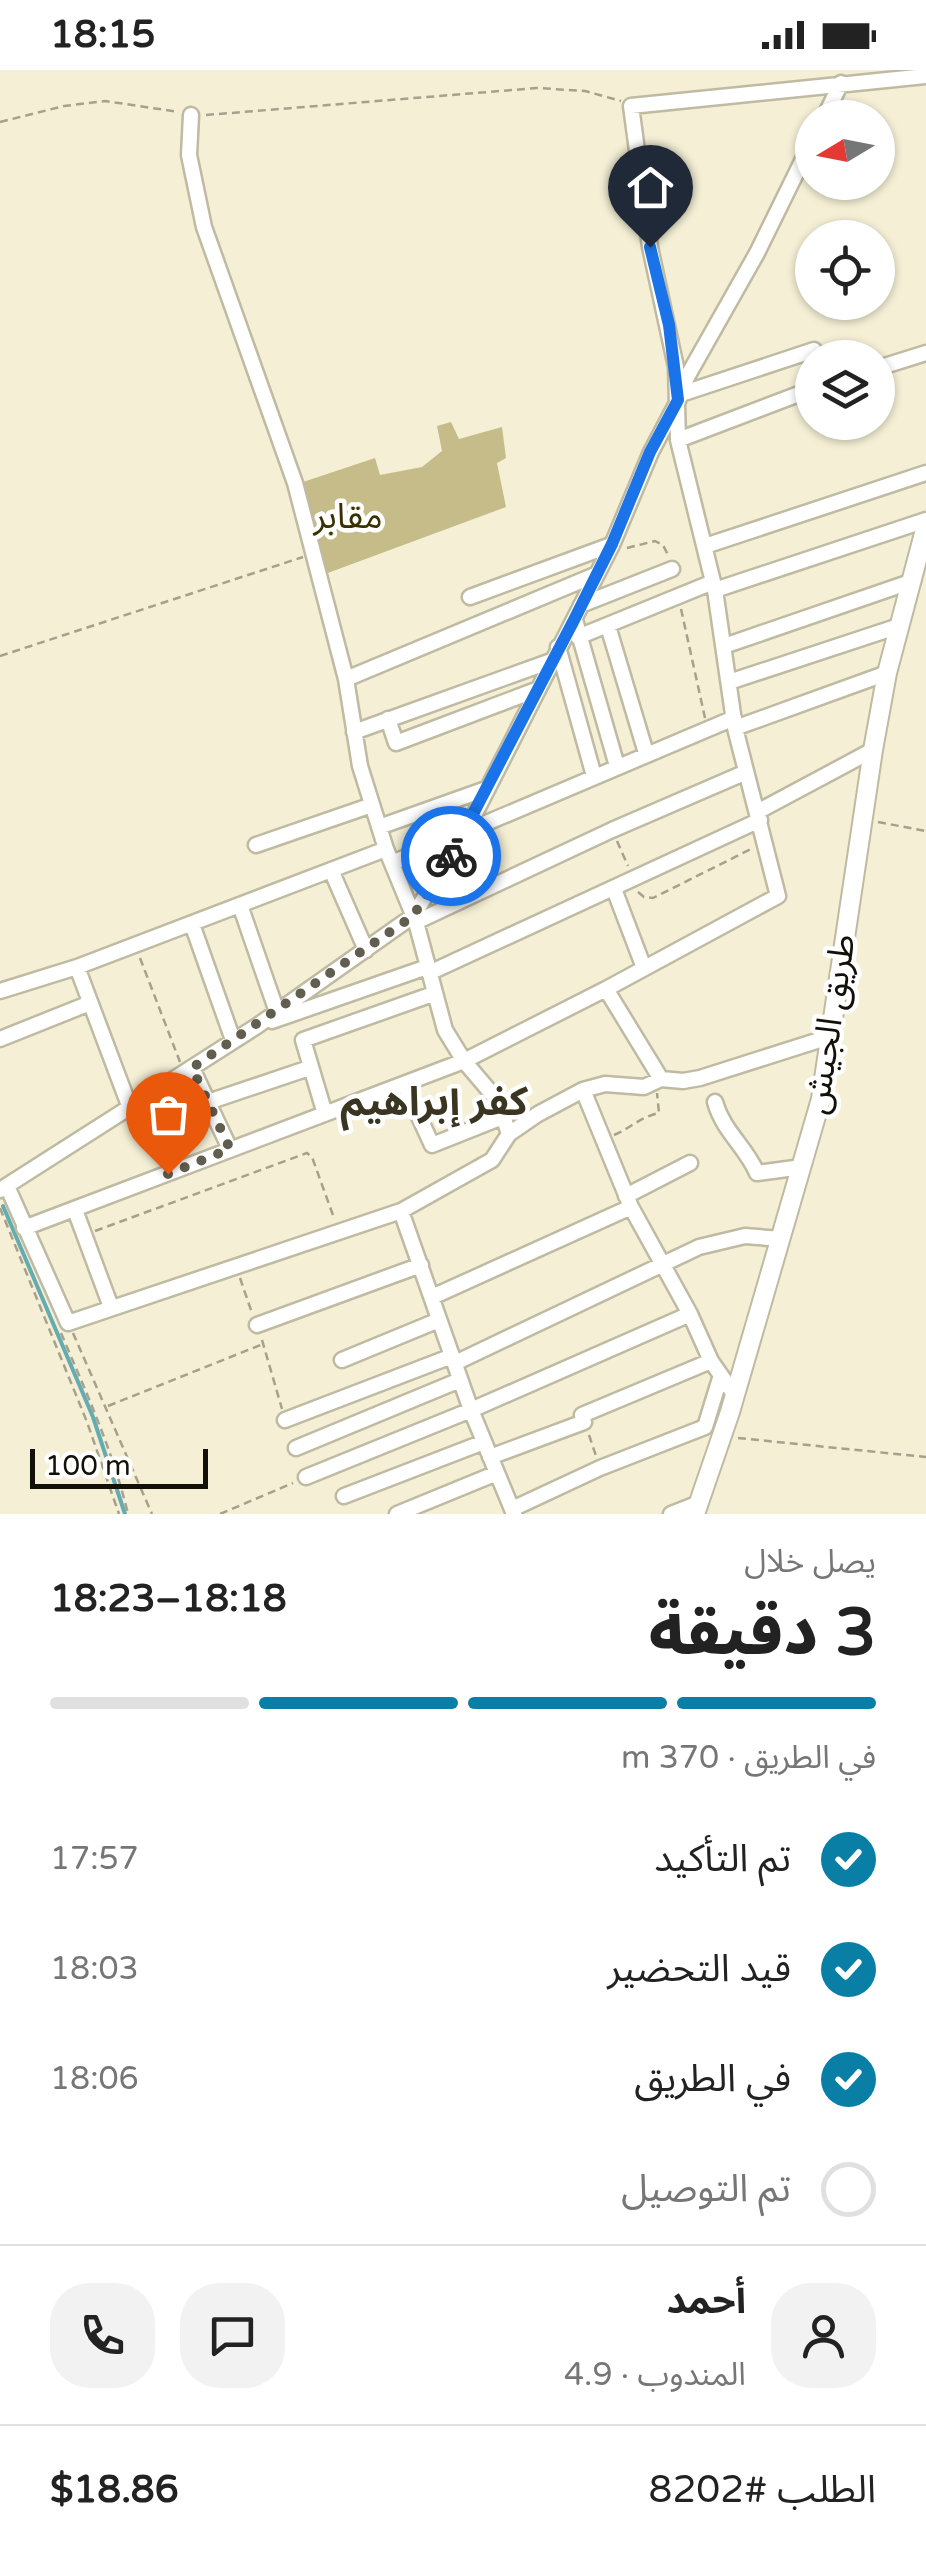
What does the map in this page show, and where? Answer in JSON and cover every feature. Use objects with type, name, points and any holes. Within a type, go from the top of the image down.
[{"type":"main road","name":"طريق الجيش","points":[[697,1508],[782,1239],[821,1099],[873,750],[926,523]]},
{"type":"street","points":[[24,1228],[464,1061],[778,896],[744,773],[714,586],[678,440],[680,397],[669,325],[650,247],[631,106],[926,76]]},
{"type":"street","points":[[833,100],[841,83]]},
{"type":"street","points":[[191,114],[189,155],[204,226],[295,483],[346,679],[372,805],[414,919],[444,1030],[464,1061],[488,1087],[505,1116],[509,1134]]},
{"type":"street","points":[[414,919],[465,833],[582,605],[687,377],[757,253],[795,176]]},
{"type":"street","points":[[895,363],[926,353]]},
{"type":"street","points":[[680,397],[795,357]]},
{"type":"street","points":[[678,440],[795,395]]},
{"type":"street","points":[[704,546],[926,473]]},
{"type":"street","points":[[578,637],[679,596],[926,523]]},
{"type":"street","points":[[470,597],[608,550]]},
{"type":"street","points":[[582,605],[672,569]]},
{"type":"street","points":[[346,679],[595,575]]},
{"type":"street","points":[[724,646],[912,581]]},
{"type":"street","points":[[574,620],[616,766]]},
{"type":"street","points":[[608,626],[646,753]]},
{"type":"street","points":[[729,682],[899,626]]},
{"type":"street","points":[[354,732],[554,654]]},
{"type":"street","points":[[554,654],[594,776]]},
{"type":"street","points":[[0,991],[77,967],[331,870],[465,833],[646,753],[888,673]]},
{"type":"street","points":[[388,719],[396,742],[536,690]]},
{"type":"street","points":[[256,1026],[428,970],[614,889],[758,816],[873,750]]},
{"type":"street","points":[[744,773],[414,919],[188,1071],[4,1188],[64,1326],[401,1212],[492,1160],[509,1134],[583,1090],[605,1084],[636,1088],[658,1081],[683,1081],[829,1037]]},
{"type":"street","points":[[379,826],[486,789]]},
{"type":"street","points":[[256,845],[372,805]]},
{"type":"street","points":[[331,870],[366,950]]},
{"type":"street","points":[[614,889],[644,968]]},
{"type":"street","points":[[240,905],[277,1012]]},
{"type":"street","points":[[192,924],[233,1040]]},
{"type":"street","points":[[77,967],[130,1108]]},
{"type":"street","points":[[606,989],[658,1081]]},
{"type":"street","points":[[325,1114],[304,1040],[433,994]]},
{"type":"street","points":[[0,1039],[90,1003]]},
{"type":"street","points":[[208,1102],[309,1068]]},
{"type":"street","points":[[188,1071],[230,1149]]},
{"type":"street","points":[[404,1084],[432,1145],[505,1116]]},
{"type":"street","points":[[583,1090],[628,1202],[690,1314],[710,1361],[734,1394]]},
{"type":"street","points":[[716,1102],[726,1129],[750,1157],[757,1174],[802,1168]]},
{"type":"street","points":[[432,1297],[628,1202],[690,1163]]},
{"type":"street","points":[[74,1210],[111,1307]]},
{"type":"street","points":[[401,1212],[471,1410],[513,1512],[600,1468],[705,1428],[721,1375]]},
{"type":"street","points":[[285,1420],[453,1360],[727,1238],[782,1239]]},
{"type":"street","points":[[256,1325],[420,1266]]},
{"type":"street","points":[[306,1478],[690,1314]]},
{"type":"street","points":[[342,1360],[440,1320]]},
{"type":"street","points":[[344,1496],[583,1418],[710,1361]]},
{"type":"street","points":[[296,1448],[460,1380]]},
{"type":"street","points":[[397,1514],[497,1472]]},
{"type":"street","points":[[671,1514],[697,1508]]},
{"type":"path","points":[[0,122],[105,100],[191,114],[537,88],[584,92],[631,106]]},
{"type":"path","points":[[608,550],[655,541],[667,552],[672,569]]},
{"type":"path","points":[[0,656],[314,554]]},
{"type":"path","points":[[679,596],[707,730]]},
{"type":"path","points":[[862,819],[926,831]]},
{"type":"path","points":[[136,944],[188,1071]]},
{"type":"path","points":[[604,1139],[626,1130],[634,1120],[659,1114],[658,1081]]},
{"type":"path","points":[[84,1236],[307,1153],[312,1157],[340,1234]]},
{"type":"path","points":[[0,1208],[87,1422],[119,1514]]},
{"type":"path","points":[[236,1268],[264,1344],[285,1420]]},
{"type":"path","points":[[64,1326],[107,1406],[152,1514]]},
{"type":"path","points":[[64,1326],[128,1514]]},
{"type":"path","points":[[107,1406],[264,1344]]},
{"type":"path","points":[[583,1418],[600,1468]]},
{"type":"path","points":[[722,1436],[926,1457]]},
{"type":"path","points":[[220,1514],[306,1478]]},
{"type":"green space","name":"مقابر","points":[[451,422],[459,439],[502,427],[506,458],[497,463],[506,507],[317,577],[291,486],[375,458],[380,475],[422,467],[442,451],[437,426]]},
{"type":"waterway","points":[[3,1206],[93,1417],[125,1514]]},
{"type":"way so far","points":[[168,1174],[230,1149],[192,1068],[413,916],[451,856]]},
{"type":"district","name":"كفر إبراهيم","points":[[434,1101]]},
{"type":"route","points":[[451,856],[612,544],[650,452],[678,400],[669,325],[650,247]]}]
